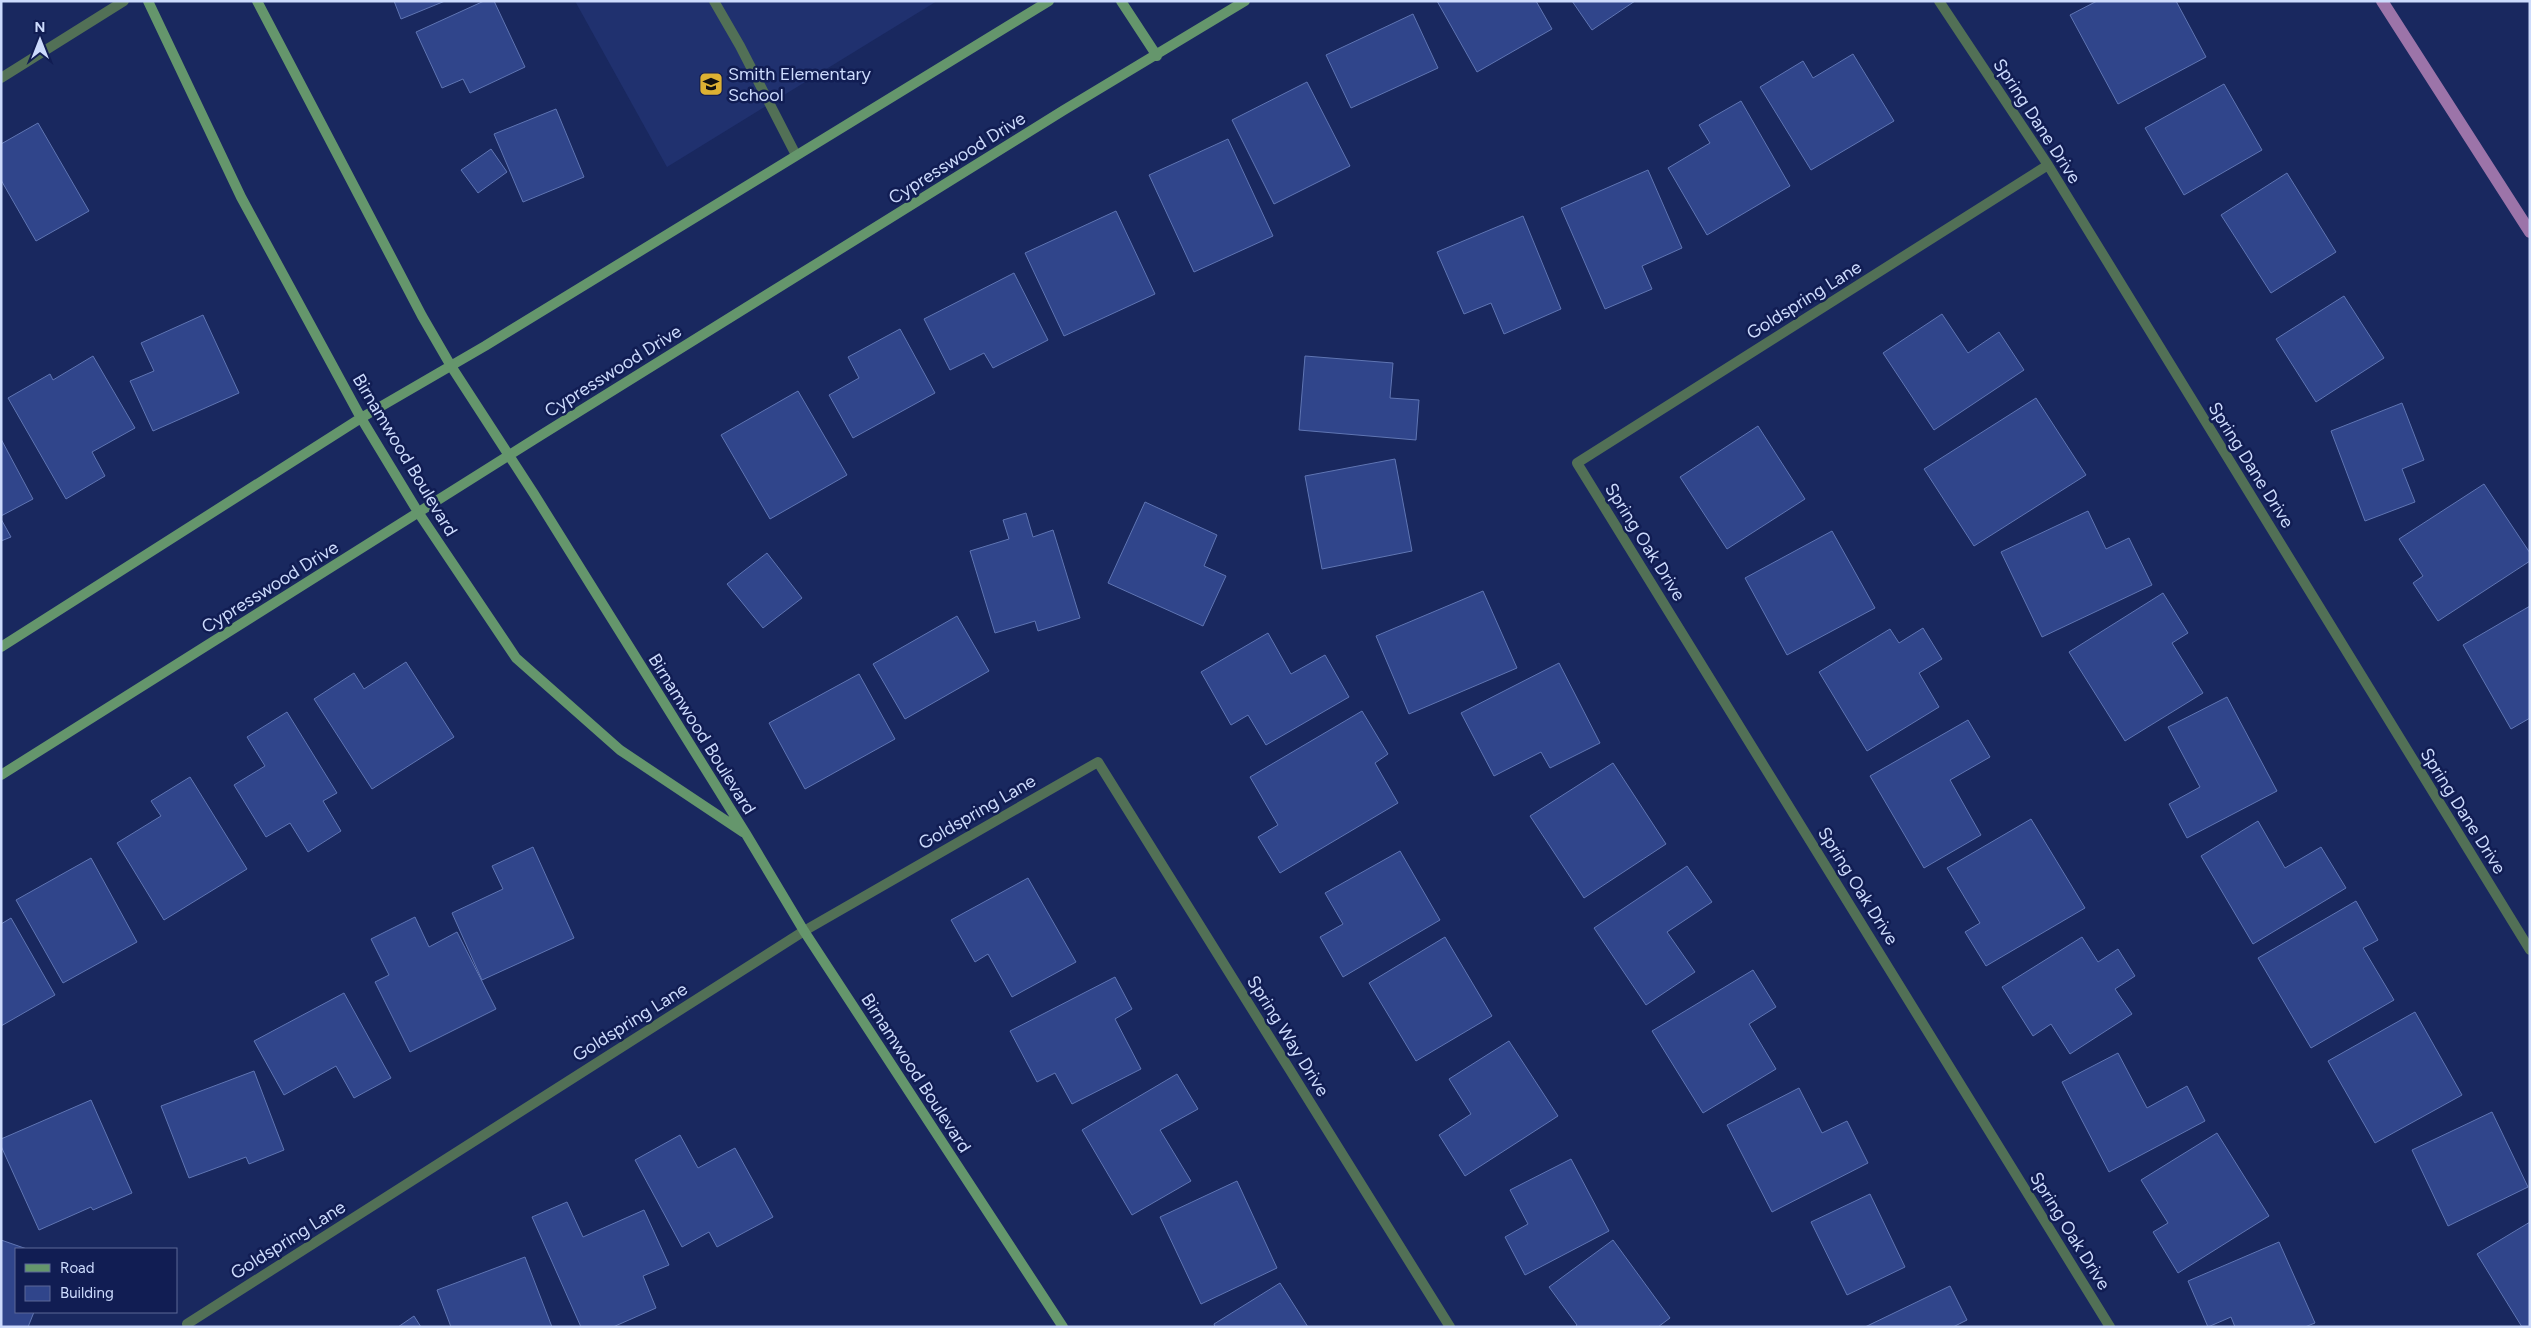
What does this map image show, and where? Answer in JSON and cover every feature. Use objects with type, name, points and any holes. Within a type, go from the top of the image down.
[{"type":"main road","name":"Birnamwood Boulevard","points":[[148,1],[241,197],[361,418],[418,512],[516,658],[620,750],[746,834]]},
{"type":"main road","name":"Birnamwood Boulevard","points":[[257,1],[422,316],[451,366],[746,834],[804,931],[1063,1327]]},
{"type":"main road","points":[[1,647],[361,418],[451,366],[1049,1]]},
{"type":"main road","points":[[1121,1],[1157,56]]},
{"type":"main road","name":"Cypresswood Drive","points":[[1,775],[508,455],[1064,110],[1157,56],[1245,1]]},
{"type":"street","points":[[1,78],[124,1]]},
{"type":"street","points":[[714,1],[740,46],[796,156]]},
{"type":"street","name":"Spring Dane Drive","points":[[1939,1],[2048,165],[2530,950]]},
{"type":"street","name":"Goldspring Lane","points":[[1577,463],[2048,165]]},
{"type":"street","name":"Spring Oak Drive","points":[[1577,463],[2110,1327]]},
{"type":"street","name":"Goldspring Lane","points":[[187,1324],[804,931],[1098,762]]},
{"type":"street","name":"Spring Way Drive","points":[[1098,762],[1450,1327]]},
{"type":"shaded area","name":"Smith Elementary School","points":[[575,1],[937,1],[667,167]]},
{"type":"building","points":[[394,1],[445,1],[401,19]]},
{"type":"building","points":[[484,1],[494,1],[525,67],[470,93],[463,79],[442,88],[416,32]]},
{"type":"building","points":[[1437,1],[1536,1],[1552,29],[1477,72]]},
{"type":"building","points":[[1572,1],[1635,1],[1592,30]]},
{"type":"building","points":[[2097,1],[2176,1],[2206,57],[2118,104],[2070,15]]},
{"type":"building","points":[[1413,14],[1438,68],[1351,108],[1326,55]]},
{"type":"building","points":[[1853,54],[1894,121],[1811,170],[1760,87],[1803,61],[1813,78]]},
{"type":"building","points":[[1307,82],[1350,166],[1274,204],[1232,120]]},
{"type":"building","points":[[2224,84],[2262,150],[2184,195],[2145,128]]},
{"type":"building","points":[[1741,101],[1790,186],[1707,235],[1668,168],[1710,143],[1699,125]]},
{"type":"building","points":[[556,109],[584,177],[523,202],[494,134]]},
{"type":"building","points":[[38,123],[89,211],[36,241],[1,180],[1,144]]},
{"type":"building","points":[[1228,139],[1273,236],[1194,272],[1149,175]]},
{"type":"building","points":[[491,149],[507,172],[478,193],[461,170]]},
{"type":"building","points":[[1648,170],[1682,248],[1642,266],[1652,289],[1605,309],[1561,208]]},
{"type":"building","points":[[2287,173],[2336,252],[2271,293],[2221,215]]},
{"type":"building","points":[[1116,211],[1155,294],[1064,336],[1025,253]]},
{"type":"building","points":[[1523,216],[1561,309],[1504,334],[1491,303],[1464,314],[1437,252]]},
{"type":"building","points":[[1014,273],[1048,340],[993,368],[984,353],[950,370],[924,319]]},
{"type":"building","points":[[2344,296],[2384,358],[2316,402],[2276,339]]},
{"type":"building","points":[[1942,314],[1968,353],[1999,332],[2024,370],[1934,430],[1883,353]]},
{"type":"building","points":[[203,315],[239,393],[153,431],[130,381],[154,371],[141,343]]},
{"type":"building","points":[[900,329],[935,393],[853,438],[829,395],[859,378],[848,357]]},
{"type":"building","points":[[93,356],[135,428],[92,452],[105,476],[66,499],[8,398],[50,374],[53,380]]},
{"type":"building","points":[[1305,356],[1393,363],[1390,398],[1419,400],[1416,440],[1299,430]]},
{"type":"building","points":[[798,391],[847,475],[770,519],[721,435]]},
{"type":"building","points":[[2036,398],[2086,475],[1974,546],[1924,469]]},
{"type":"building","points":[[2402,403],[2424,460],[2402,469],[2415,502],[2365,521],[2331,431]]},
{"type":"building","points":[[1758,426],[1805,499],[1727,549],[1680,477]]},
{"type":"building","points":[[1,439],[33,499],[1,516]]},
{"type":"building","points":[[1395,459],[1412,551],[1322,569],[1305,476]]},
{"type":"building","points":[[2484,484],[2530,553],[2530,561],[2438,621],[2413,583],[2423,576],[2399,539]]},
{"type":"building","points":[[1145,502],[1217,535],[1204,566],[1226,576],[1203,626],[1108,583]]},
{"type":"building","points":[[2088,511],[2106,549],[2129,538],[2152,585],[2042,637],[2001,552]]},
{"type":"building","points":[[1026,513],[1033,537],[1053,530],[1080,618],[1038,631],[1035,621],[995,633],[970,551],[1009,539],[1003,520]]},
{"type":"building","points":[[1,519],[11,537],[1,541]]},
{"type":"building","points":[[1832,531],[1875,608],[1787,655],[1745,578]]},
{"type":"building","points":[[767,553],[802,598],[763,628],[727,584]]},
{"type":"building","points":[[1483,591],[1517,668],[1409,714],[1376,636]]},
{"type":"building","points":[[2163,593],[2188,633],[2172,643],[2203,693],[2125,741],[2069,652]]},
{"type":"building","points":[[2530,606],[2530,718],[2511,729],[2463,645]]},
{"type":"building","points":[[957,616],[989,671],[905,719],[873,664]]},
{"type":"building","points":[[1923,628],[1942,659],[1919,673],[1939,707],[1867,751],[1819,672],[1890,629],[1899,643]]},
{"type":"building","points":[[1268,633],[1291,674],[1325,655],[1349,697],[1266,745],[1248,715],[1231,725],[1201,672]]},
{"type":"building","points":[[406,662],[454,737],[372,789],[314,699],[354,673],[364,689]]},
{"type":"building","points":[[1559,663],[1600,743],[1550,768],[1541,752],[1494,776],[1461,713]]},
{"type":"building","points":[[859,674],[895,739],[805,789],[769,723]]},
{"type":"building","points":[[2227,697],[2277,791],[2187,838],[2169,804],[2200,787],[2168,727]]},
{"type":"building","points":[[1362,711],[1388,754],[1375,763],[1398,803],[1280,873],[1258,837],[1278,825],[1250,777]]},
{"type":"building","points":[[287,712],[337,793],[323,801],[341,831],[308,852],[290,823],[266,837],[234,785],[265,766],[247,737]]},
{"type":"building","points":[[1968,720],[1990,757],[1950,780],[1981,835],[1924,868],[1870,776]]},
{"type":"building","points":[[1613,763],[1666,844],[1584,898],[1530,816]]},
{"type":"building","points":[[190,777],[247,869],[164,920],[117,843],[161,816],[151,801]]},
{"type":"building","points":[[2031,819],[2085,908],[1986,966],[1965,932],[1980,923],[1947,868]]},
{"type":"building","points":[[2258,821],[2285,868],[2321,847],[2346,888],[2253,944],[2201,856]]},
{"type":"building","points":[[533,847],[574,938],[482,980],[452,913],[503,889],[492,866]]},
{"type":"building","points":[[1400,851],[1440,920],[1343,977],[1320,937],[1343,924],[1325,893]]},
{"type":"building","points":[[91,858],[137,942],[63,983],[16,900]]},
{"type":"building","points":[[1687,866],[1712,902],[1667,932],[1695,972],[1646,1005],[1594,928]]},
{"type":"building","points":[[1028,878],[1076,962],[1012,997],[988,954],[975,962],[951,920]]},
{"type":"building","points":[[2356,901],[2378,940],[2363,948],[2394,1000],[2311,1048],[2258,958]]},
{"type":"building","points":[[415,917],[429,947],[457,932],[496,1009],[410,1052],[375,982],[389,975],[371,939]]},
{"type":"building","points":[[11,918],[55,995],[1,1026],[1,924]]},
{"type":"building","points":[[1445,937],[1492,1016],[1416,1061],[1369,983]]},
{"type":"building","points":[[2082,937],[2098,962],[2118,949],[2135,976],[2115,989],[2132,1014],[2070,1054],[2051,1024],[2033,1036],[2002,987]]},
{"type":"building","points":[[1753,970],[1776,1007],[1749,1024],[1776,1069],[1703,1113],[1652,1031]]},
{"type":"building","points":[[1115,977],[1132,1009],[1115,1019],[1141,1069],[1072,1104],[1055,1073],[1037,1082],[1010,1031]]},
{"type":"building","points":[[344,993],[391,1078],[354,1098],[336,1066],[284,1095],[254,1041]]},
{"type":"building","points":[[2415,1012],[2462,1095],[2375,1143],[2328,1061]]},
{"type":"building","points":[[1509,1041],[1558,1116],[1465,1176],[1439,1135],[1471,1114],[1449,1079]]},
{"type":"building","points":[[2118,1053],[2147,1108],[2187,1086],[2205,1121],[2109,1172],[2062,1082]]},
{"type":"building","points":[[254,1071],[284,1150],[249,1164],[246,1157],[189,1178],[161,1106]]},
{"type":"building","points":[[1177,1074],[1198,1109],[1160,1130],[1191,1181],[1132,1215],[1082,1130]]},
{"type":"building","points":[[1799,1088],[1822,1133],[1847,1121],[1868,1163],[1772,1212],[1727,1125]]},
{"type":"building","points":[[91,1100],[132,1193],[93,1210],[91,1207],[39,1230],[1,1146],[1,1139]]},
{"type":"building","points":[[2492,1112],[2528,1187],[2448,1226],[2412,1150]]},
{"type":"building","points":[[2217,1133],[2269,1216],[2178,1273],[2153,1232],[2168,1223],[2141,1180]]},
{"type":"building","points":[[680,1135],[698,1168],[735,1148],[773,1217],[717,1247],[709,1232],[682,1247],[635,1160]]},
{"type":"building","points":[[1571,1159],[1609,1231],[1525,1275],[1505,1237],[1528,1224],[1510,1190]]},
{"type":"building","points":[[1237,1181],[1277,1268],[1201,1304],[1160,1217]]},
{"type":"building","points":[[1870,1194],[1905,1267],[1847,1295],[1811,1222]]},
{"type":"building","points":[[567,1202],[583,1237],[644,1210],[669,1265],[643,1276],[656,1308],[613,1327],[581,1327],[532,1217]]},
{"type":"building","points":[[2530,1222],[2530,1327],[2522,1327],[2477,1254]]},
{"type":"building","points":[[1,1240],[24,1248],[15,1248],[15,1313],[34,1313],[28,1327],[1,1327]]},
{"type":"building","points":[[1613,1240],[1670,1318],[1658,1327],[1575,1327],[1577,1325],[1549,1287]]},
{"type":"building","points":[[2279,1242],[2315,1323],[2305,1327],[2235,1327],[2231,1317],[2208,1327],[2188,1281]]},
{"type":"building","points":[[525,1257],[552,1327],[451,1327],[437,1290]]},
{"type":"building","points":[[1280,1283],[1308,1327],[1215,1327],[1214,1324]]},
{"type":"building","points":[[1950,1286],[1967,1320],[1953,1327],[1865,1327]]},
{"type":"building","points":[[414,1316],[421,1327],[398,1327]]},
{"type":"waterway","points":[[2382,1],[2530,232]]},
{"type":"place","name":"Smith Elementary School","points":[[711,84]]}]
